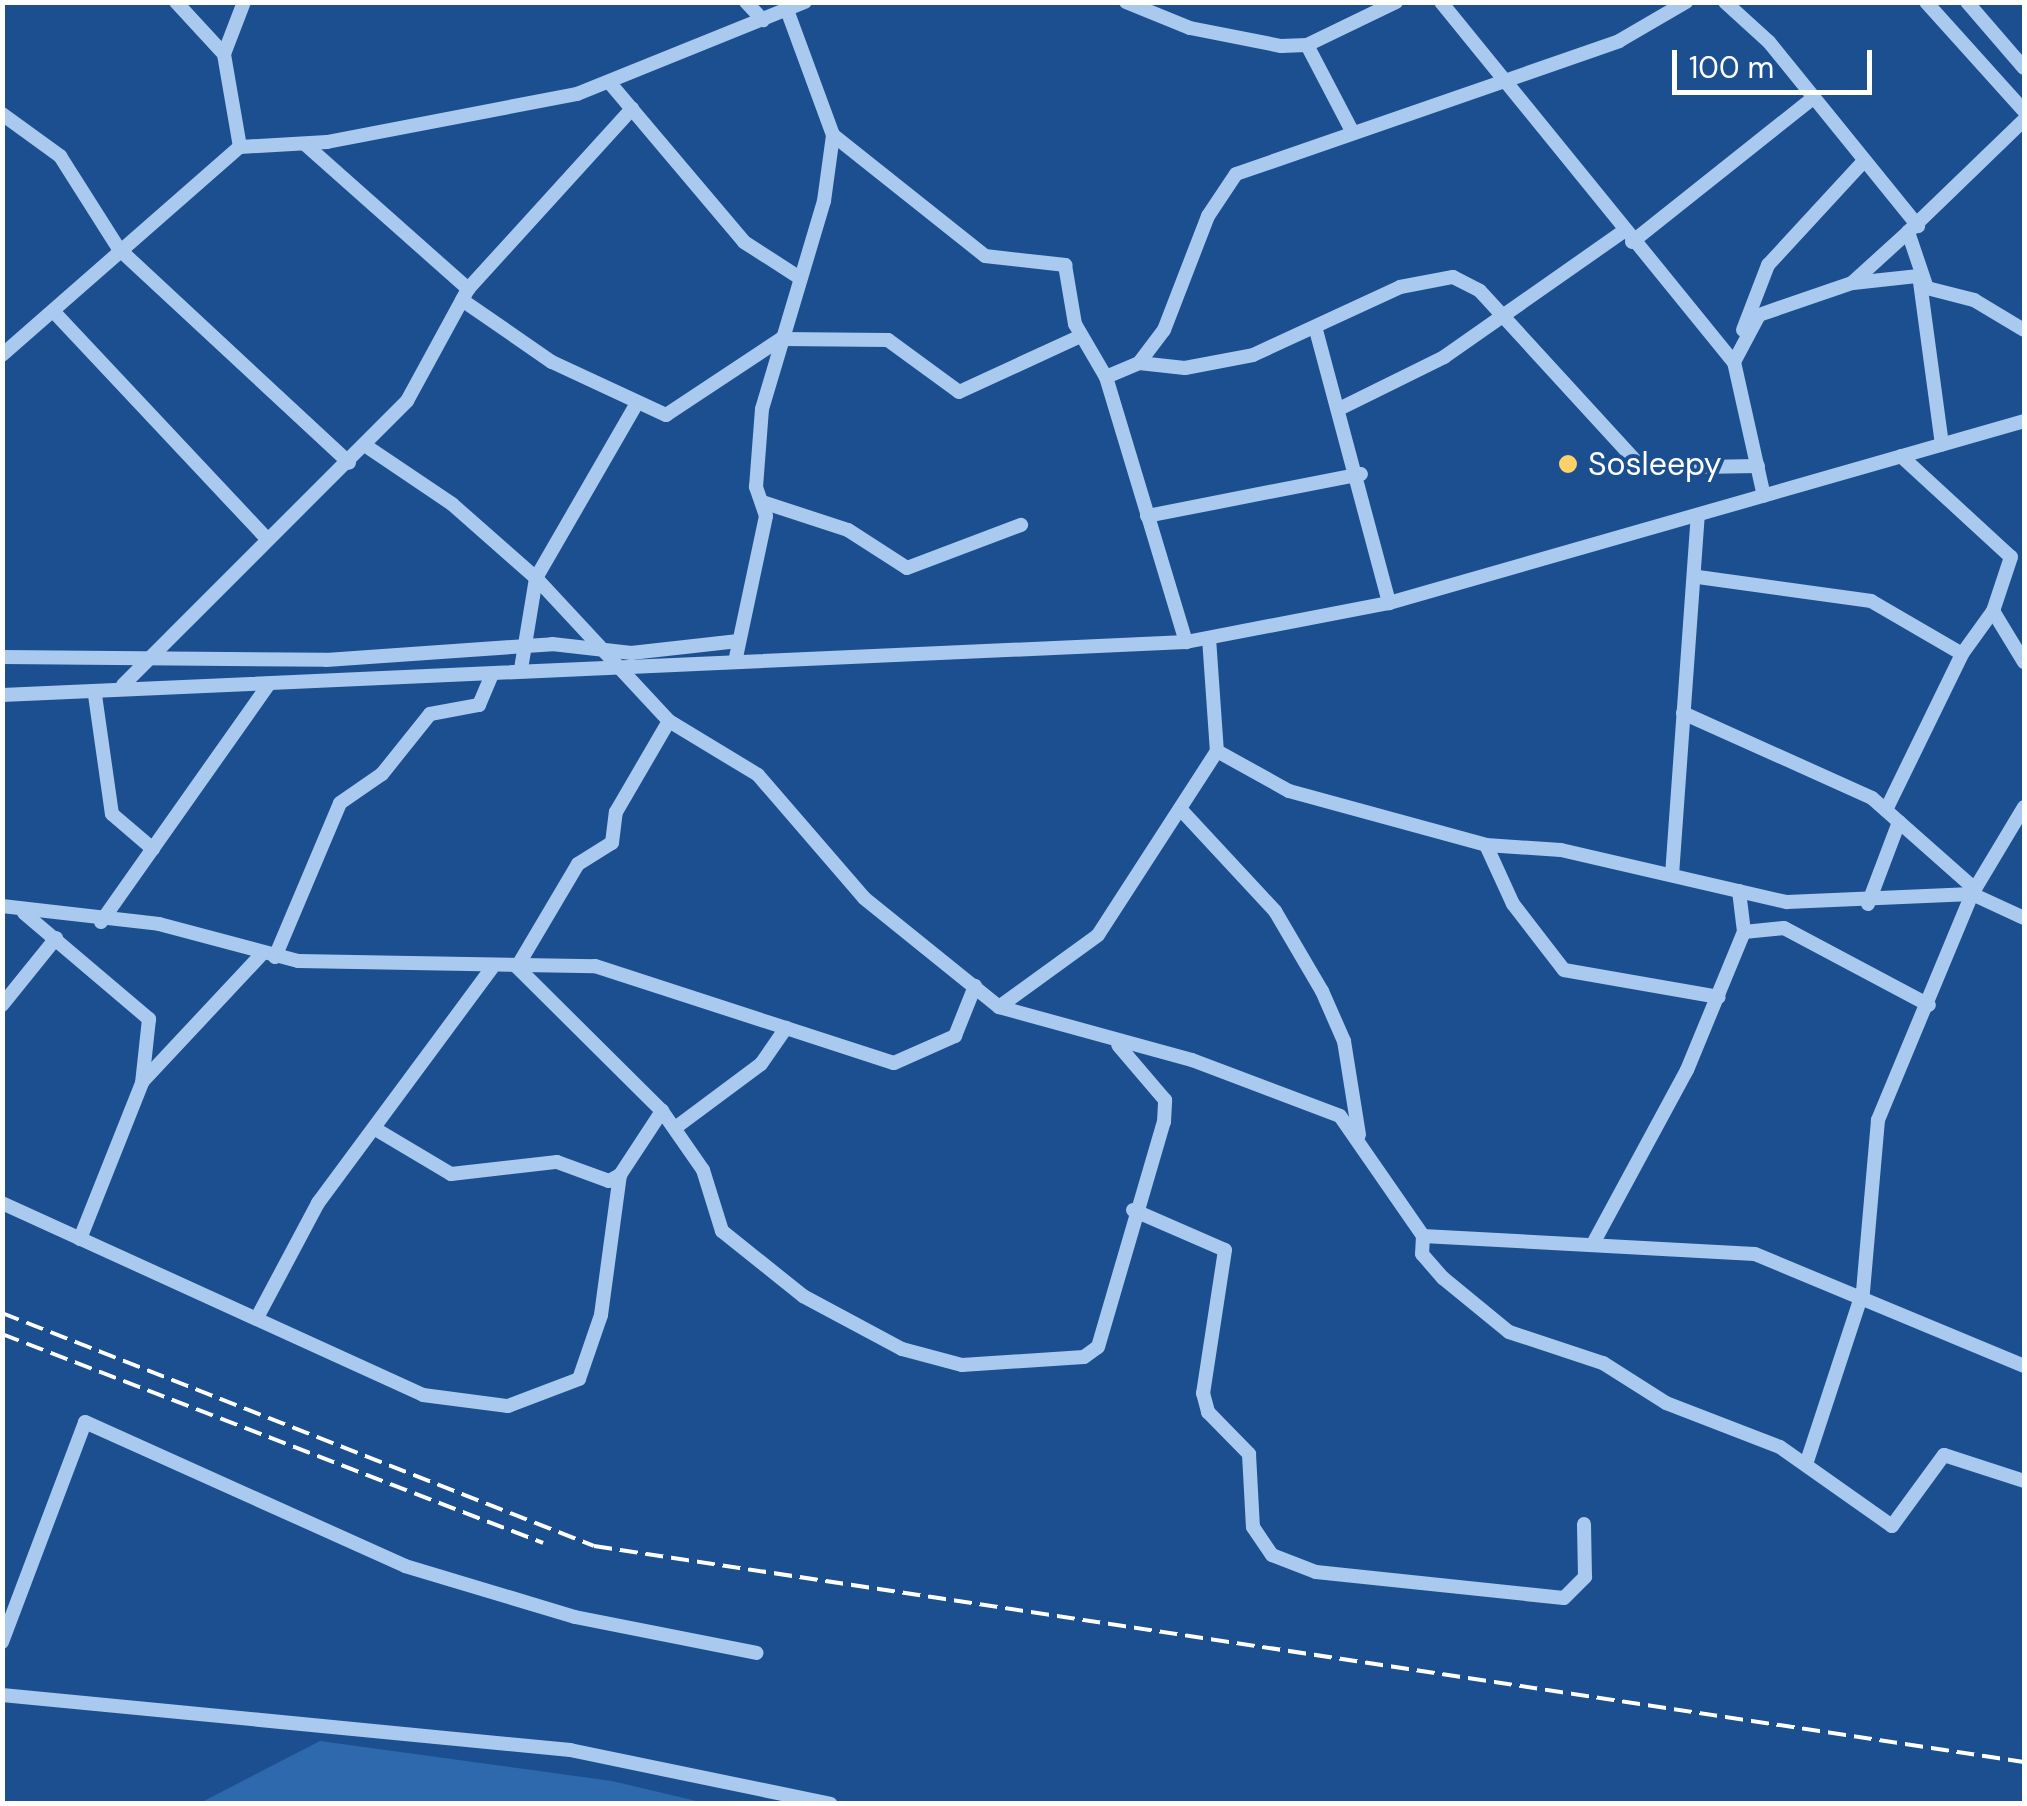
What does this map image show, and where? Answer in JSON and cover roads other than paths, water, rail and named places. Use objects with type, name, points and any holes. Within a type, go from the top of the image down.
[{"type":"street","points":[[176,2],[224,54]]},
{"type":"street","points":[[240,147],[224,54],[244,2]]},
{"type":"street","points":[[746,2],[763,20]]},
{"type":"street","points":[[2,355],[240,147],[306,145],[610,82],[804,2]]},
{"type":"street","points":[[1126,2],[1190,28],[1306,45],[1396,2]]},
{"type":"street","points":[[1441,2],[1509,80],[1628,236],[1734,362],[1764,496]]},
{"type":"street","points":[[1106,377],[1138,362],[1184,291],[1228,182],[1352,134],[1620,41],[1686,2]]},
{"type":"street","points":[[1725,2],[1813,98],[1913,229],[1942,445]]},
{"type":"street","points":[[1926,2],[2024,112]]},
{"type":"street","points":[[1968,2],[2024,68]]},
{"type":"street","points":[[787,10],[833,134],[985,256],[1061,260],[1080,336],[1106,377],[1186,642]]},
{"type":"street","points":[[1306,45],[1352,134]]},
{"type":"street","points":[[610,82],[744,242],[798,276]]},
{"type":"street","points":[[1344,408],[1504,318],[1628,236],[1813,98]]},
{"type":"street","points":[[124,685],[407,402],[465,294],[632,109]]},
{"type":"street","points":[[2,114],[60,156],[119,249],[349,463]]},
{"type":"street","points":[[1852,283],[2024,120]]},
{"type":"street","points":[[735,662],[762,502],[762,409],[833,134]]},
{"type":"street","points":[[306,145],[465,294],[552,362],[666,415],[781,339],[888,340],[959,392],[1080,336]]},
{"type":"street","points":[[1734,362],[1768,265],[1862,163]]},
{"type":"street","points":[[1138,362],[1185,368],[1316,330],[1438,277],[1480,291],[1642,468],[1758,466]]},
{"type":"street","points":[[1742,334],[1759,315],[1852,283],[1918,279],[2024,330]]},
{"type":"street","points":[[54,312],[266,539]]},
{"type":"street","points":[[1316,330],[1344,408],[1390,603]]},
{"type":"street","points":[[521,669],[518,646],[536,578],[636,404]]},
{"type":"street","points":[[2,695],[95,695],[124,685],[268,686],[492,674],[521,669],[1186,642],[1390,603],[2024,421]]},
{"type":"street","points":[[366,446],[452,504],[536,578],[603,651],[628,667],[669,721],[758,776],[827,862],[999,1007],[1311,1100],[1360,1135]]},
{"type":"street","points":[[1886,810],[1962,654],[1992,611],[2011,557],[1901,456]]},
{"type":"street","points":[[1147,516],[1361,474]]},
{"type":"street","points":[[762,502],[848,530],[907,568],[1021,525]]},
{"type":"street","points":[[1672,875],[1683,713],[1698,577],[1698,515]]},
{"type":"street","points":[[1698,577],[1871,601],[1962,654]]},
{"type":"street","points":[[1992,611],[2024,662]]},
{"type":"street","points":[[999,1007],[1078,958],[1184,813],[1218,752],[1209,638]]},
{"type":"street","points":[[2,657],[326,660],[518,646],[603,651],[738,641]]},
{"type":"street","points":[[142,1083],[268,956],[340,804],[382,774],[430,714],[479,706],[492,674]]},
{"type":"street","points":[[101,922],[268,686]]},
{"type":"street","points":[[95,695],[112,814],[153,849]]},
{"type":"street","points":[[1683,713],[1851,786],[1886,810],[1974,892],[2024,918]]},
{"type":"street","points":[[517,968],[578,864],[612,843],[616,812],[669,721]]},
{"type":"street","points":[[1218,752],[1289,792],[1486,844],[1561,850],[1787,902],[1868,904],[1974,892]]},
{"type":"street","points":[[1806,1464],[1863,1292],[1878,1120],[1974,892],[2024,807]]},
{"type":"street","points":[[1184,813],[1276,910],[1322,991],[1344,1042],[1360,1135],[1423,1236],[1422,1254],[1444,1278],[1509,1332],[1603,1362],[1666,1403],[1806,1464],[1892,1526],[1944,1456],[2024,1481]]},
{"type":"street","points":[[1868,904],[1899,822]]},
{"type":"street","points":[[1486,844],[1513,904],[1564,970],[1718,996]]},
{"type":"street","points":[[1595,1240],[1718,996],[1744,932],[1739,891]]},
{"type":"street","points":[[1784,928],[1787,902]]},
{"type":"street","points":[[2,906],[101,922],[159,924],[268,956],[492,968],[595,966],[872,1060],[915,1058],[955,1036],[975,986]]},
{"type":"street","points":[[23,912],[150,1019],[142,1083],[80,1239]]},
{"type":"street","points":[[1744,932],[1784,928],[1815,952],[1929,1005]]},
{"type":"street","points":[[2,1006],[56,938]]},
{"type":"street","points":[[260,1314],[318,1203],[377,1130],[492,968]]},
{"type":"street","points":[[517,968],[662,1111],[703,1170],[722,1231],[804,1296],[902,1349],[962,1365],[1084,1357],[1098,1346],[1165,1100],[1116,1044]]},
{"type":"street","points":[[675,1128],[761,1064],[786,1028]]},
{"type":"street","points":[[2,1203],[260,1314],[422,1395],[480,1408],[551,1396],[578,1379],[590,1356],[620,1175],[662,1111]]},
{"type":"street","points":[[377,1130],[451,1174],[557,1162],[609,1181],[620,1175]]},
{"type":"street","points":[[1132,1210],[1225,1250],[1203,1392],[1208,1412],[1248,1454],[1253,1527],[1272,1555],[1316,1572],[1564,1598],[1586,1577],[1584,1524]]},
{"type":"street","points":[[1423,1236],[1468,1245],[1595,1240],[1755,1254],[1863,1292],[1902,1318],[2024,1366]]},
{"type":"street","points":[[2,1642],[84,1422],[405,1566],[575,1617],[756,1653]]},
{"type":"street","points":[[2,1695],[570,1750],[830,1804]]},
{"type":"railway","points":[[2,1313],[594,1546],[2024,1762]]},
{"type":"railway","points":[[2,1334],[543,1543]]},
{"type":"place","name":"Sosleepy","points":[[1568,464]]}]
